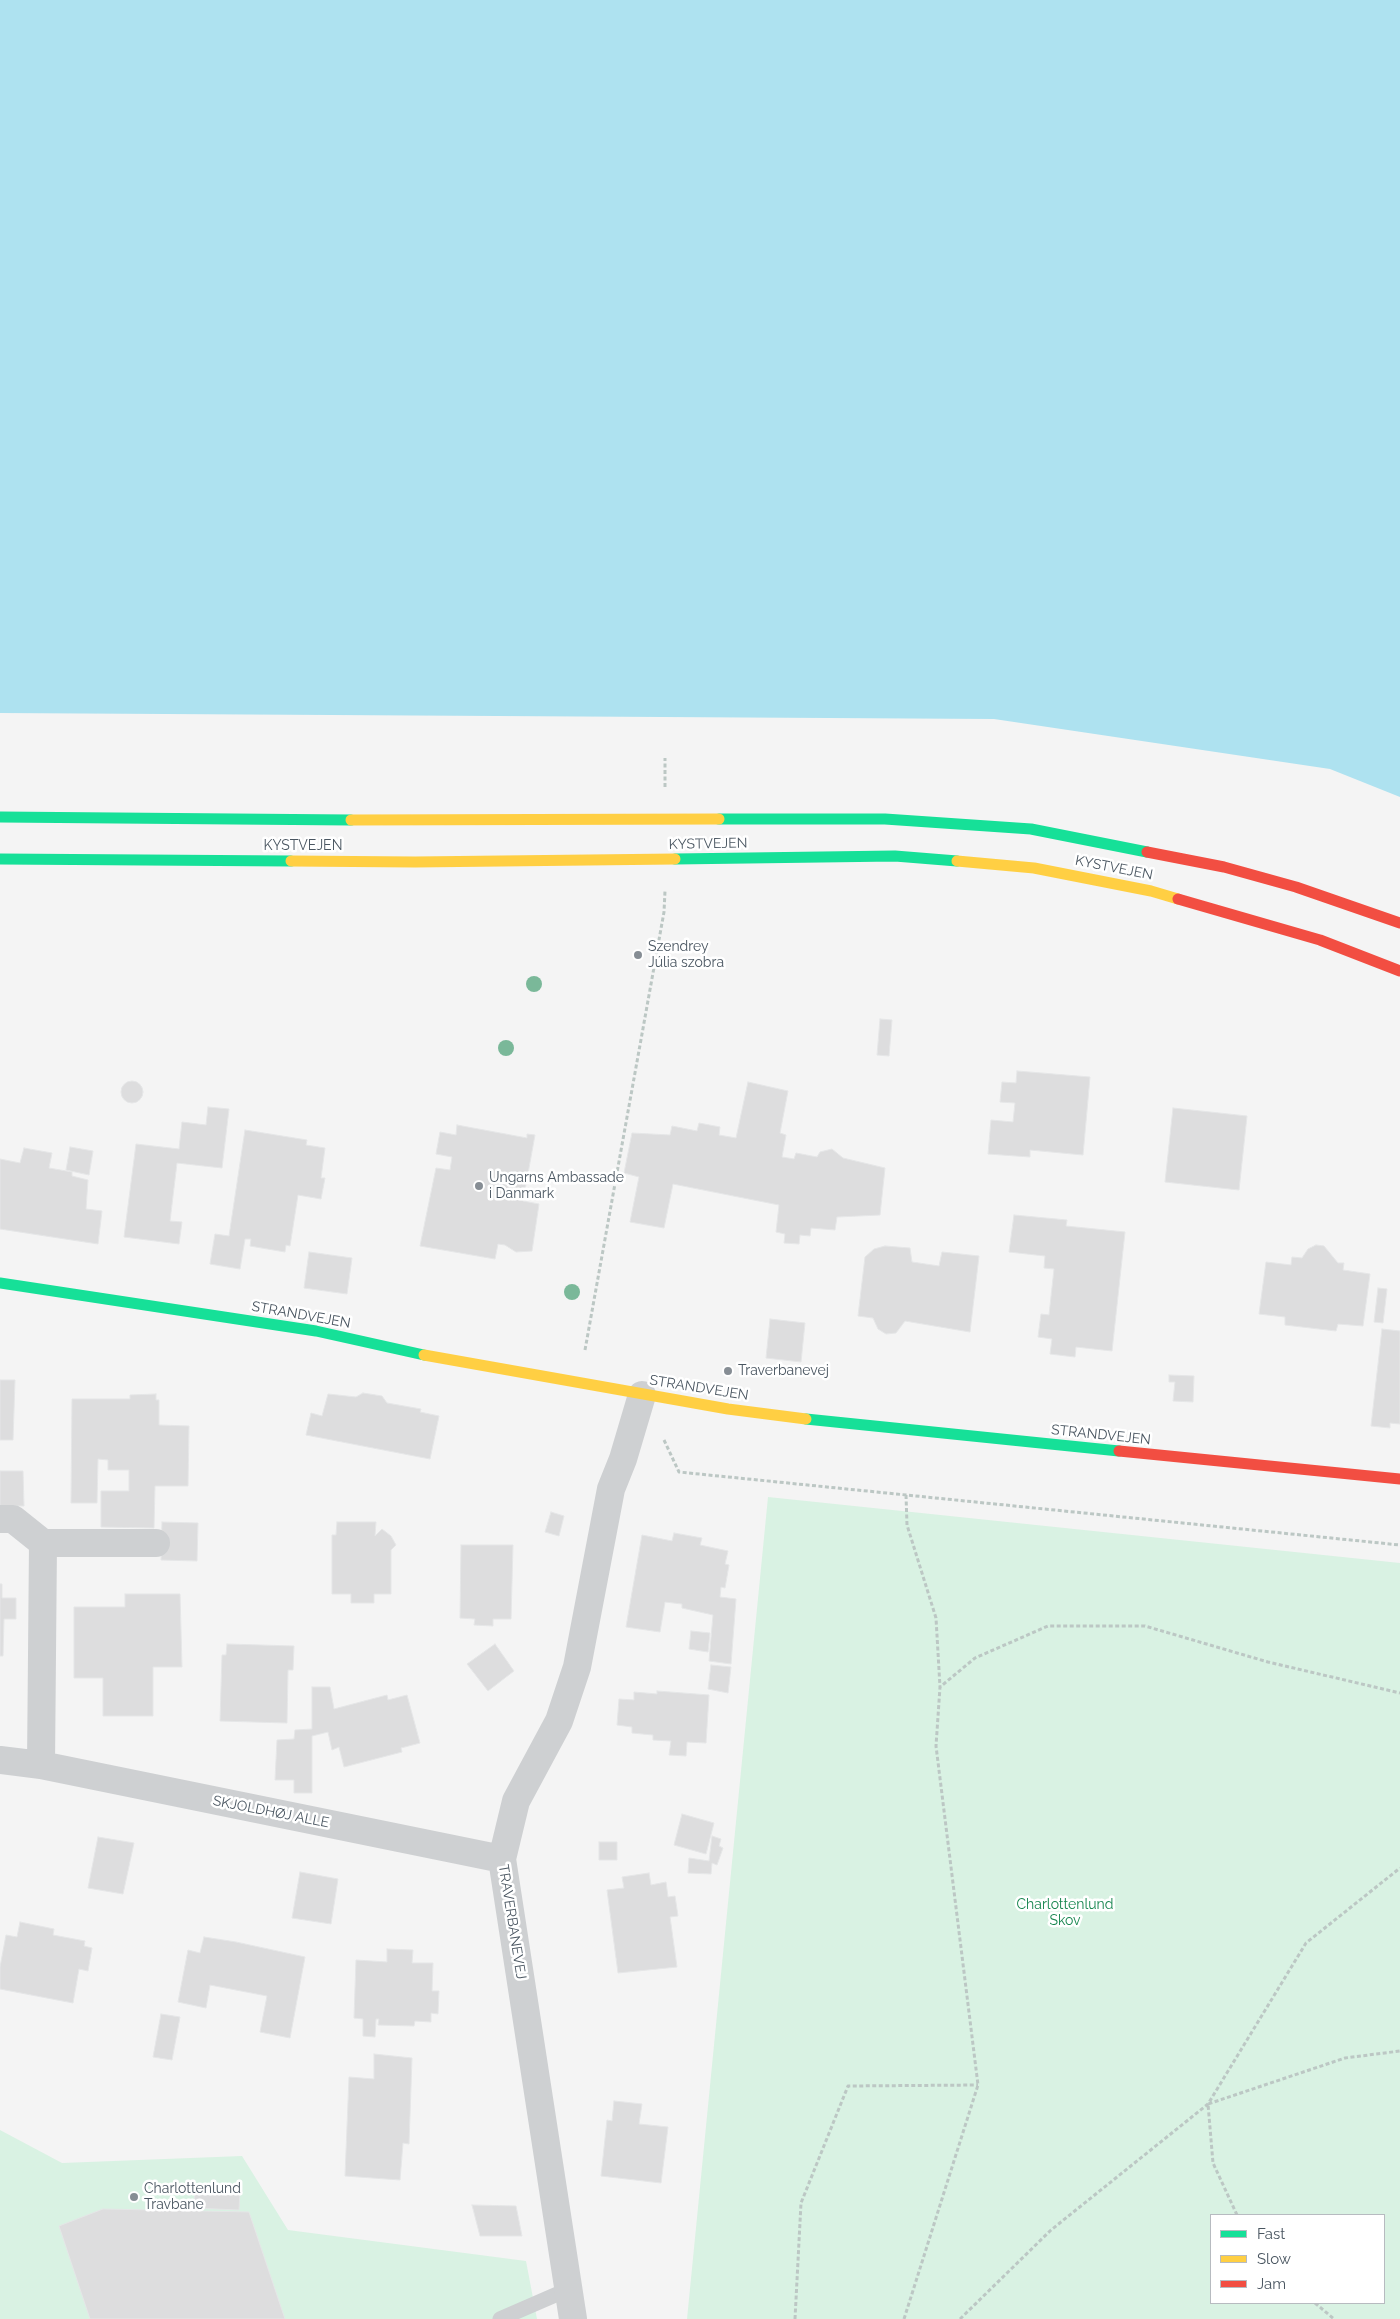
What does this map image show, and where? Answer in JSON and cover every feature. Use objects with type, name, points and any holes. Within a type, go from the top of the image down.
[{"type":"main road","name":"KYSTVEJEN","points":[[0,818],[885,819],[1032,829],[1224,867],[1296,887],[1400,923]]},
{"type":"main road","name":"KYSTVEJEN","points":[[0,859],[416,862],[895,856],[1034,868],[1151,891],[1320,940],[1400,971]]},
{"type":"main road","name":"STRANDVEJEN","points":[[0,1282],[316,1331],[425,1355],[728,1409],[871,1427],[1400,1479]]},
{"type":"street","name":"TRAVERBANEVEJ","points":[[573,2319],[502,1858],[516,1801],[559,1721],[577,1667],[611,1489],[642,1395]]},
{"type":"street","points":[[0,1519],[13,1519],[44,1542],[156,1543]]},
{"type":"street","points":[[41,1765],[44,1542]]},
{"type":"street","name":"SKJOLDHØJ ALLE","points":[[0,1760],[41,1765],[502,1858]]},
{"type":"lane","points":[[500,2319],[569,2288]]},
{"type":"path","points":[[665,758],[665,819]]},
{"type":"path","points":[[579,1383],[664,912],[665,859]]},
{"type":"path","points":[[642,1395],[679,1472],[1400,1545]]},
{"type":"path","points":[[904,2319],[978,2085],[936,1746],[940,1687],[936,1618],[907,1525],[906,1495]]},
{"type":"path","points":[[940,1687],[975,1658],[1048,1626],[1144,1626],[1268,1662],[1400,1693]]},
{"type":"path","points":[[960,2319],[1051,2230],[1208,2104],[1306,1944],[1400,1868]]},
{"type":"path","points":[[1208,2104],[1345,2058],[1400,2051]]},
{"type":"path","points":[[795,2319],[801,2203],[848,2086],[978,2085]]},
{"type":"path","points":[[1208,2104],[1213,2163],[1237,2214]]},
{"type":"path","points":[[1317,2304],[1334,2319]]},
{"type":"green space","name":"Charlottenlund Skov","points":[[768,1497],[1400,1563],[1400,2319],[687,2319]]},
{"type":"green space","name":"Charlottenlund Travbane","points":[[0,2130],[62,2163],[242,2156],[288,2230],[526,2261],[537,2319],[0,2319]]},
{"type":"water","points":[[0,0],[1400,0],[1400,797],[1330,769],[994,719],[0,713]]},
{"type":"building","points":[[880,1019],[892,1020],[889,1056],[877,1055]]},
{"type":"building","points":[[1017,1071],[1090,1077],[1083,1155],[1030,1150],[1030,1157],[988,1154],[991,1120],[1013,1122],[1015,1103],[1000,1102],[1002,1082],[1016,1083]]},
{"type":"building","points":[[132,1081],[140,1084],[143,1092],[140,1100],[132,1103],[124,1100],[121,1092],[124,1084]]},
{"type":"building","points":[[748,1082],[788,1091],[780,1133],[786,1135],[782,1157],[794,1159],[796,1153],[817,1157],[820,1152],[832,1149],[843,1158],[885,1168],[880,1215],[837,1217],[835,1230],[811,1228],[810,1236],[800,1235],[799,1244],[784,1243],[785,1234],[776,1232],[779,1205],[673,1184],[664,1228],[630,1222],[639,1177],[624,1173],[632,1133],[670,1135],[672,1126],[697,1131],[699,1123],[720,1127],[719,1135],[736,1138]]},
{"type":"building","points":[[208,1107],[229,1109],[222,1168],[177,1163],[170,1221],[182,1222],[179,1244],[124,1237],[136,1144],[179,1149],[182,1122],[206,1125]]},
{"type":"building","points":[[1173,1108],[1247,1116],[1239,1190],[1165,1182]]},
{"type":"building","name":"Ungarns Ambassade i Danmark","points":[[457,1125],[527,1138],[527,1134],[535,1135],[523,1201],[539,1204],[532,1251],[516,1252],[505,1245],[498,1244],[495,1259],[420,1246],[436,1168],[450,1170],[452,1157],[436,1154],[440,1132],[456,1135]]},
{"type":"building","points":[[245,1130],[307,1140],[306,1145],[325,1148],[321,1178],[325,1178],[321,1199],[298,1195],[290,1246],[286,1245],[285,1252],[250,1246],[251,1239],[245,1239],[240,1269],[210,1264],[215,1234],[229,1236]]},
{"type":"building","points":[[70,1147],[93,1151],[89,1175],[66,1170]]},
{"type":"building","points":[[24,1148],[52,1153],[49,1168],[72,1172],[72,1176],[88,1180],[86,1209],[102,1211],[98,1244],[0,1229],[0,1159],[20,1163]]},
{"type":"building","points":[[1014,1215],[1067,1220],[1066,1226],[1125,1232],[1112,1351],[1076,1347],[1075,1357],[1050,1354],[1052,1339],[1038,1337],[1041,1314],[1049,1315],[1054,1269],[1044,1268],[1045,1256],[1009,1252]]},
{"type":"building","points":[[1316,1245],[1324,1246],[1338,1263],[1344,1263],[1343,1270],[1370,1274],[1363,1326],[1338,1324],[1336,1331],[1285,1325],[1285,1317],[1259,1314],[1266,1262],[1291,1265],[1292,1257],[1302,1258],[1308,1249]]},
{"type":"building","points":[[885,1246],[910,1248],[912,1262],[939,1266],[942,1252],[979,1256],[970,1332],[905,1321],[896,1333],[886,1334],[878,1329],[873,1318],[858,1316],[865,1257],[874,1249]]},
{"type":"building","points":[[309,1252],[352,1258],[347,1294],[304,1288]]},
{"type":"building","points":[[1378,1288],[1387,1289],[1383,1323],[1374,1322]]},
{"type":"building","points":[[770,1319],[805,1323],[801,1362],[766,1358]]},
{"type":"building","points":[[1382,1329],[1400,1331],[1400,1424],[1390,1423],[1390,1428],[1371,1426]]},
{"type":"building","points":[[1169,1375],[1194,1376],[1193,1402],[1173,1401],[1175,1382],[1169,1382]]},
{"type":"building","points":[[0,1380],[15,1380],[13,1440],[0,1440]]},
{"type":"building","points":[[363,1393],[382,1396],[387,1403],[421,1409],[420,1412],[439,1416],[430,1459],[306,1435],[311,1413],[322,1416],[328,1394],[356,1397]]},
{"type":"building","points":[[156,1394],[156,1400],[159,1400],[159,1425],[189,1426],[188,1486],[155,1486],[154,1528],[101,1527],[101,1491],[129,1491],[129,1470],[108,1470],[108,1460],[98,1459],[97,1503],[71,1503],[72,1399],[130,1399],[130,1395]]},
{"type":"building","points":[[0,1471],[23,1471],[24,1506],[0,1506]]},
{"type":"building","points":[[551,1512],[564,1516],[559,1536],[545,1532]]},
{"type":"building","points":[[162,1522],[198,1523],[197,1561],[161,1560]]},
{"type":"building","points":[[337,1522],[376,1522],[375,1536],[382,1529],[391,1536],[396,1545],[391,1550],[391,1594],[374,1594],[374,1603],[351,1603],[351,1594],[332,1594],[332,1535],[336,1535]]},
{"type":"building","points":[[674,1533],[702,1538],[700,1545],[728,1551],[725,1564],[729,1565],[725,1588],[721,1587],[720,1597],[736,1599],[731,1664],[709,1661],[713,1615],[682,1608],[682,1604],[665,1602],[660,1632],[626,1627],[642,1535],[672,1541]]},
{"type":"building","points":[[461,1545],[513,1545],[511,1619],[493,1619],[493,1626],[474,1625],[475,1619],[460,1618]]},
{"type":"building","points":[[0,1584],[2,1584],[2,1598],[16,1598],[16,1619],[4,1619],[3,1656],[0,1656]]},
{"type":"building","points":[[125,1594],[180,1594],[182,1667],[153,1667],[153,1716],[103,1716],[103,1678],[74,1678],[74,1607],[125,1607]]},
{"type":"building","points":[[691,1631],[710,1633],[708,1652],[689,1649]]},
{"type":"building","points":[[227,1644],[294,1646],[293,1670],[288,1670],[287,1723],[220,1721],[222,1655],[226,1655]]},
{"type":"building","points":[[495,1644],[514,1671],[488,1691],[467,1664]]},
{"type":"building","points":[[711,1665],[731,1667],[728,1693],[708,1689]]},
{"type":"building","points":[[312,1687],[330,1687],[334,1709],[387,1695],[388,1700],[407,1695],[420,1743],[401,1748],[402,1752],[344,1767],[339,1747],[332,1750],[328,1732],[312,1736],[312,1793],[294,1793],[294,1780],[275,1780],[277,1740],[294,1739],[295,1730],[312,1729]]},
{"type":"building","points":[[657,1691],[709,1695],[706,1743],[687,1742],[686,1756],[669,1755],[671,1741],[653,1740],[653,1735],[632,1733],[632,1727],[617,1725],[619,1699],[634,1700],[634,1692],[657,1694]]},
{"type":"building","points":[[682,1814],[714,1823],[706,1854],[674,1845]]},
{"type":"building","points":[[712,1836],[721,1839],[719,1846],[723,1848],[717,1865],[712,1863],[711,1874],[688,1873],[689,1858],[709,1861]]},
{"type":"building","points":[[98,1837],[134,1843],[123,1894],[88,1888]]},
{"type":"building","points":[[599,1842],[617,1842],[617,1860],[599,1860]]},
{"type":"building","points":[[300,1872],[338,1879],[331,1924],[292,1918]]},
{"type":"building","points":[[649,1873],[651,1885],[666,1882],[668,1897],[675,1896],[678,1916],[670,1917],[677,1967],[618,1973],[607,1890],[624,1888],[622,1877]]},
{"type":"building","points":[[20,1922],[54,1929],[53,1935],[85,1941],[84,1946],[92,1948],[88,1971],[79,1969],[73,2003],[0,1989],[0,1967],[6,1935],[17,1937]]},
{"type":"building","points":[[204,1937],[305,1957],[290,2038],[260,2032],[267,1996],[210,1985],[206,2008],[178,2002],[188,1950],[200,1953]]},
{"type":"building","points":[[387,1949],[413,1950],[412,1963],[433,1963],[432,1991],[439,1991],[438,2014],[431,2013],[431,2022],[415,2021],[414,2026],[378,2025],[379,2019],[376,2019],[375,2037],[363,2036],[363,2019],[354,2018],[356,1960],[387,1962]]},
{"type":"building","points":[[161,2014],[180,2017],[172,2060],[153,2057]]},
{"type":"building","points":[[374,2054],[412,2058],[409,2144],[403,2143],[400,2180],[345,2176],[349,2077],[374,2079]]},
{"type":"building","points":[[614,2101],[642,2104],[639,2124],[668,2127],[661,2183],[601,2176],[607,2120],[612,2121]]},
{"type":"building","points":[[195,2187],[240,2189],[239,2210],[194,2208]]},
{"type":"building","points":[[472,2205],[516,2206],[522,2236],[480,2236]]},
{"type":"building","points":[[103,2209],[249,2212],[285,2319],[90,2319],[59,2226]]},
{"type":"traffic: fast","points":[[0,817],[351,820]]},
{"type":"traffic: fast","points":[[719,819],[885,819],[1031,829],[1147,852]]},
{"type":"traffic: fast","points":[[675,859],[895,856],[957,861]]},
{"type":"traffic: fast","points":[[0,859],[291,861]]},
{"type":"traffic: fast","points":[[0,1283],[316,1331],[424,1355]]},
{"type":"traffic: fast","points":[[806,1419],[1119,1451]]},
{"type":"traffic: slow","points":[[351,820],[719,819]]},
{"type":"traffic: slow","points":[[291,861],[415,862],[675,859]]},
{"type":"traffic: slow","points":[[957,861],[1034,868],[1151,891],[1178,899]]},
{"type":"traffic: slow","points":[[424,1355],[728,1409],[806,1419]]},
{"type":"traffic: jam","points":[[1147,852],[1224,867],[1296,887],[1400,923]]},
{"type":"traffic: jam","points":[[1178,899],[1320,940],[1400,971]]},
{"type":"traffic: jam","points":[[1119,1451],[1400,1479]]},
{"type":"place","name":"Szendrey Júlia szobra","points":[[638,955]]},
{"type":"place","name":"Ungarns Ambassade i Danmark","points":[[479,1186]]},
{"type":"place","name":"Traverbanevej","points":[[728,1371]]},
{"type":"place","name":"Charlottenlund Travbane","points":[[134,2197]]}]
